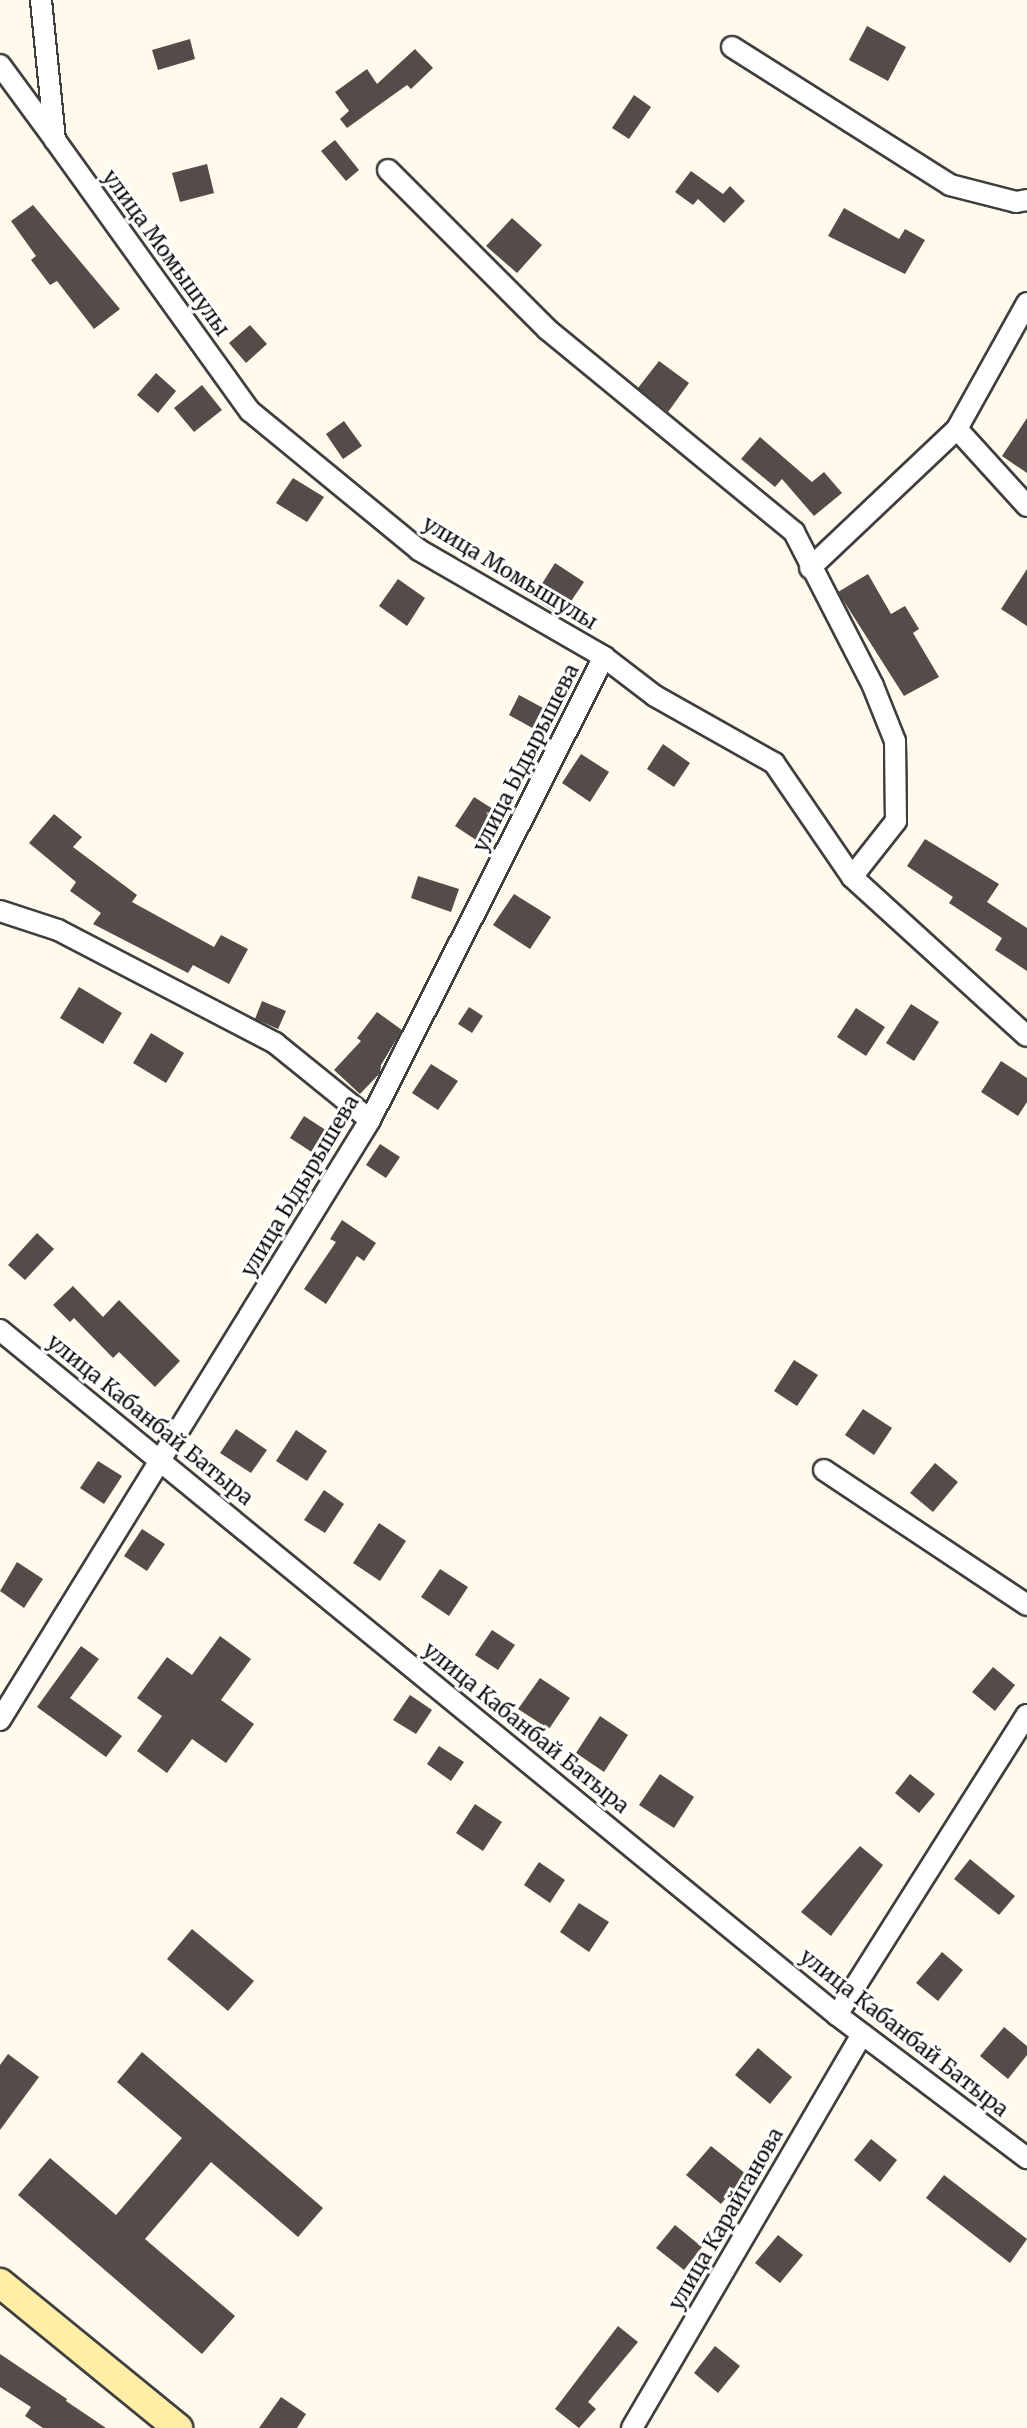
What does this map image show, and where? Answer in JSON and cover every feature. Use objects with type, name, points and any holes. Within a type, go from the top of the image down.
[{"type":"street","points":[[41,0],[55,140]]},
{"type":"street","points":[[732,47],[950,185],[1016,202],[1027,200]]},
{"type":"street","name":"улица Момышулы","points":[[0,65],[250,411],[418,550],[604,657],[655,696],[774,763],[852,877],[1027,1036]]},
{"type":"street","points":[[388,170],[547,329],[794,532],[810,568],[873,686],[895,741],[896,821],[852,877]]},
{"type":"street","points":[[810,568],[957,429],[1027,303]]},
{"type":"street","points":[[957,429],[1027,506]]},
{"type":"street","name":"улица Ыдырышева","points":[[0,1720],[370,1120],[604,657]]},
{"type":"street","points":[[0,911],[58,930],[275,1043],[370,1120]]},
{"type":"street","name":"улица Кабанбай Батыра","points":[[0,1330],[161,1459],[837,2015],[1027,2158]]},
{"type":"street","points":[[824,1470],[1027,1605]]},
{"type":"street","points":[[837,2015],[1027,1715]]},
{"type":"street","name":"улица Карайганова","points":[[632,2428],[862,2034]]},
{"type":"street","points":[[0,2283],[178,2428]]},
{"type":"building","points":[[867,26],[906,47],[888,81],[849,60]]},
{"type":"building","points":[[190,39],[195,59],[158,70],[152,50]]},
{"type":"building","points":[[415,49],[433,68],[411,89],[407,85],[347,128],[340,119],[349,111],[335,92],[367,69],[377,84]]},
{"type":"building","points":[[634,95],[651,107],[629,139],[612,128]]},
{"type":"building","points":[[335,140],[359,170],[346,181],[321,151]]},
{"type":"building","points":[[207,164],[214,193],[180,202],[172,173]]},
{"type":"building","points":[[691,171],[723,194],[730,186],[745,201],[724,223],[698,199],[693,205],[675,192]]},
{"type":"building","points":[[33,205],[120,309],[94,329],[57,281],[50,285],[31,260],[36,256],[11,221]]},
{"type":"building","points":[[844,208],[899,239],[905,229],[925,240],[905,274],[828,236]]},
{"type":"building","points":[[512,218],[542,245],[517,273],[486,246]]},
{"type":"building","points":[[250,325],[267,344],[246,363],[229,343]]},
{"type":"building","points":[[659,361],[689,383],[668,412],[638,388]]},
{"type":"building","points":[[156,373],[176,391],[158,413],[137,395]]},
{"type":"building","points":[[202,385],[222,410],[194,432],[174,408]]},
{"type":"building","points":[[1027,418],[1027,473],[1002,456]]},
{"type":"building","points":[[344,421],[362,446],[343,459],[326,434]]},
{"type":"building","points":[[760,437],[812,482],[824,472],[842,493],[814,516],[782,479],[775,487],[741,459]]},
{"type":"building","points":[[293,478],[324,497],[307,522],[276,503]]},
{"type":"building","points":[[555,563],[584,582],[561,616],[533,598]]},
{"type":"building","points":[[1027,569],[1027,626],[1001,609]]},
{"type":"building","points":[[868,574],[891,614],[905,606],[919,629],[913,633],[939,677],[904,696],[838,592]]},
{"type":"building","points":[[398,579],[425,598],[407,626],[379,606]]},
{"type":"building","points":[[519,695],[545,709],[534,729],[509,715]]},
{"type":"building","points":[[663,744],[690,763],[674,787],[647,769]]},
{"type":"building","points":[[581,754],[609,772],[590,802],[562,783]]},
{"type":"building","points":[[474,797],[504,816],[485,846],[455,826]]},
{"type":"building","points":[[54,814],[82,837],[73,847],[137,895],[132,902],[214,947],[221,935],[248,949],[229,984],[193,965],[188,973],[93,924],[101,913],[70,891],[76,882],[29,843]]},
{"type":"building","points":[[925,839],[999,884],[987,902],[1027,928],[1027,971],[995,950],[1002,938],[949,903],[953,897],[907,866]]},
{"type":"building","points":[[418,876],[459,889],[451,912],[411,898]]},
{"type":"building","points":[[514,894],[551,917],[530,949],[493,925]]},
{"type":"building","points":[[79,987],[122,1013],[103,1044],[60,1018]]},
{"type":"building","points":[[262,1001],[286,1011],[278,1029],[255,1019]]},
{"type":"building","points":[[911,1004],[939,1022],[914,1061],[886,1043]]},
{"type":"building","points":[[469,1007],[483,1016],[472,1033],[458,1024]]},
{"type":"building","points":[[856,1008],[885,1027],[866,1056],[837,1037]]},
{"type":"building","points":[[377,1012],[402,1030],[381,1065],[380,1073],[360,1094],[334,1070],[361,1041],[357,1038]]},
{"type":"building","points":[[151,1033],[184,1053],[166,1083],[133,1063]]},
{"type":"building","points":[[1001,1061],[1027,1078],[1027,1102],[1018,1116],[981,1092]]},
{"type":"building","points":[[431,1064],[458,1081],[438,1110],[412,1093]]},
{"type":"building","points":[[304,1116],[335,1136],[321,1158],[290,1138]]},
{"type":"building","points":[[380,1144],[400,1157],[386,1178],[366,1165]]},
{"type":"building","points":[[342,1220],[376,1243],[364,1261],[357,1256],[326,1304],[304,1289],[336,1242],[330,1239]]},
{"type":"building","points":[[37,1233],[54,1249],[25,1280],[8,1265]]},
{"type":"building","points":[[73,1286],[103,1317],[119,1300],[180,1361],[155,1387],[119,1352],[113,1358],[74,1318],[70,1322],[53,1305]]},
{"type":"building","points":[[794,1360],[818,1375],[797,1406],[774,1391]]},
{"type":"building","points":[[863,1409],[892,1428],[874,1455],[845,1435]]},
{"type":"building","points":[[236,1429],[267,1450],[251,1473],[220,1453]]},
{"type":"building","points":[[296,1430],[327,1451],[307,1481],[276,1461]]},
{"type":"building","points":[[98,1461],[122,1476],[104,1504],[80,1488]]},
{"type":"building","points":[[935,1463],[958,1482],[933,1512],[910,1493]]},
{"type":"building","points":[[324,1490],[344,1504],[325,1533],[304,1520]]},
{"type":"building","points":[[379,1523],[406,1541],[380,1581],[353,1563]]},
{"type":"building","points":[[142,1529],[165,1544],[147,1571],[124,1556]]},
{"type":"building","points":[[17,1562],[43,1579],[24,1608],[0,1591]]},
{"type":"building","points":[[440,1569],[468,1587],[449,1616],[421,1597]]},
{"type":"building","points":[[492,1630],[515,1645],[498,1670],[475,1655]]},
{"type":"building","points":[[220,1636],[251,1659],[221,1700],[254,1724],[226,1763],[192,1739],[167,1773],[137,1751],[162,1716],[137,1698],[167,1657],[192,1675]]},
{"type":"building","points":[[81,1646],[99,1659],[70,1698],[122,1736],[106,1757],[37,1707]]},
{"type":"building","points":[[993,1667],[1015,1685],[995,1711],[972,1692]]},
{"type":"building","points":[[540,1678],[570,1698],[549,1729],[518,1709]]},
{"type":"building","points":[[410,1695],[432,1710],[416,1734],[393,1720]]},
{"type":"building","points":[[600,1716],[628,1735],[604,1772],[576,1753]]},
{"type":"building","points":[[439,1746],[464,1762],[451,1781],[427,1764]]},
{"type":"building","points":[[660,1774],[694,1797],[674,1828],[639,1805]]},
{"type":"building","points":[[910,1774],[935,1794],[919,1813],[895,1793]]},
{"type":"building","points":[[475,1804],[502,1822],[483,1851],[456,1833]]},
{"type":"building","points":[[860,1846],[883,1865],[831,1936],[801,1912]]},
{"type":"building","points":[[970,1859],[1015,1896],[999,1915],[954,1879]]},
{"type":"building","points":[[539,1862],[565,1880],[550,1903],[524,1885]]},
{"type":"building","points":[[579,1903],[609,1922],[589,1952],[560,1932]]},
{"type":"building","points":[[192,1929],[254,1981],[228,2011],[167,1959]]},
{"type":"building","points":[[942,1952],[963,1970],[938,2001],[916,1983]]},
{"type":"building","points":[[1004,2027],[1027,2046],[1027,2055],[1008,2079],[980,2056]]},
{"type":"building","points":[[758,2048],[792,2077],[770,2104],[735,2075]]},
{"type":"building","points":[[142,2052],[323,2208],[298,2237],[211,2162],[145,2239],[235,2316],[202,2354],[18,2195],[50,2158],[116,2215],[182,2138],[117,2082]]},
{"type":"building","points":[[8,2054],[39,2077],[0,2130],[0,2065]]},
{"type":"building","points":[[871,2139],[897,2160],[880,2182],[854,2160]]},
{"type":"building","points":[[711,2146],[746,2174],[721,2204],[686,2175]]},
{"type":"building","points":[[944,2175],[1027,2239],[1010,2263],[926,2198]]},
{"type":"building","points":[[675,2225],[702,2247],[684,2270],[656,2248]]},
{"type":"building","points":[[778,2235],[803,2255],[780,2283],[755,2263]]},
{"type":"building","points":[[618,2326],[638,2342],[588,2402],[596,2409],[579,2428],[555,2409]]},
{"type":"building","points":[[715,2346],[740,2366],[718,2393],[694,2373]]},
{"type":"building","points":[[0,2354],[106,2428],[43,2428],[25,2416],[31,2407],[0,2387]]},
{"type":"building","points":[[281,2397],[306,2414],[297,2428],[259,2428]]}]
